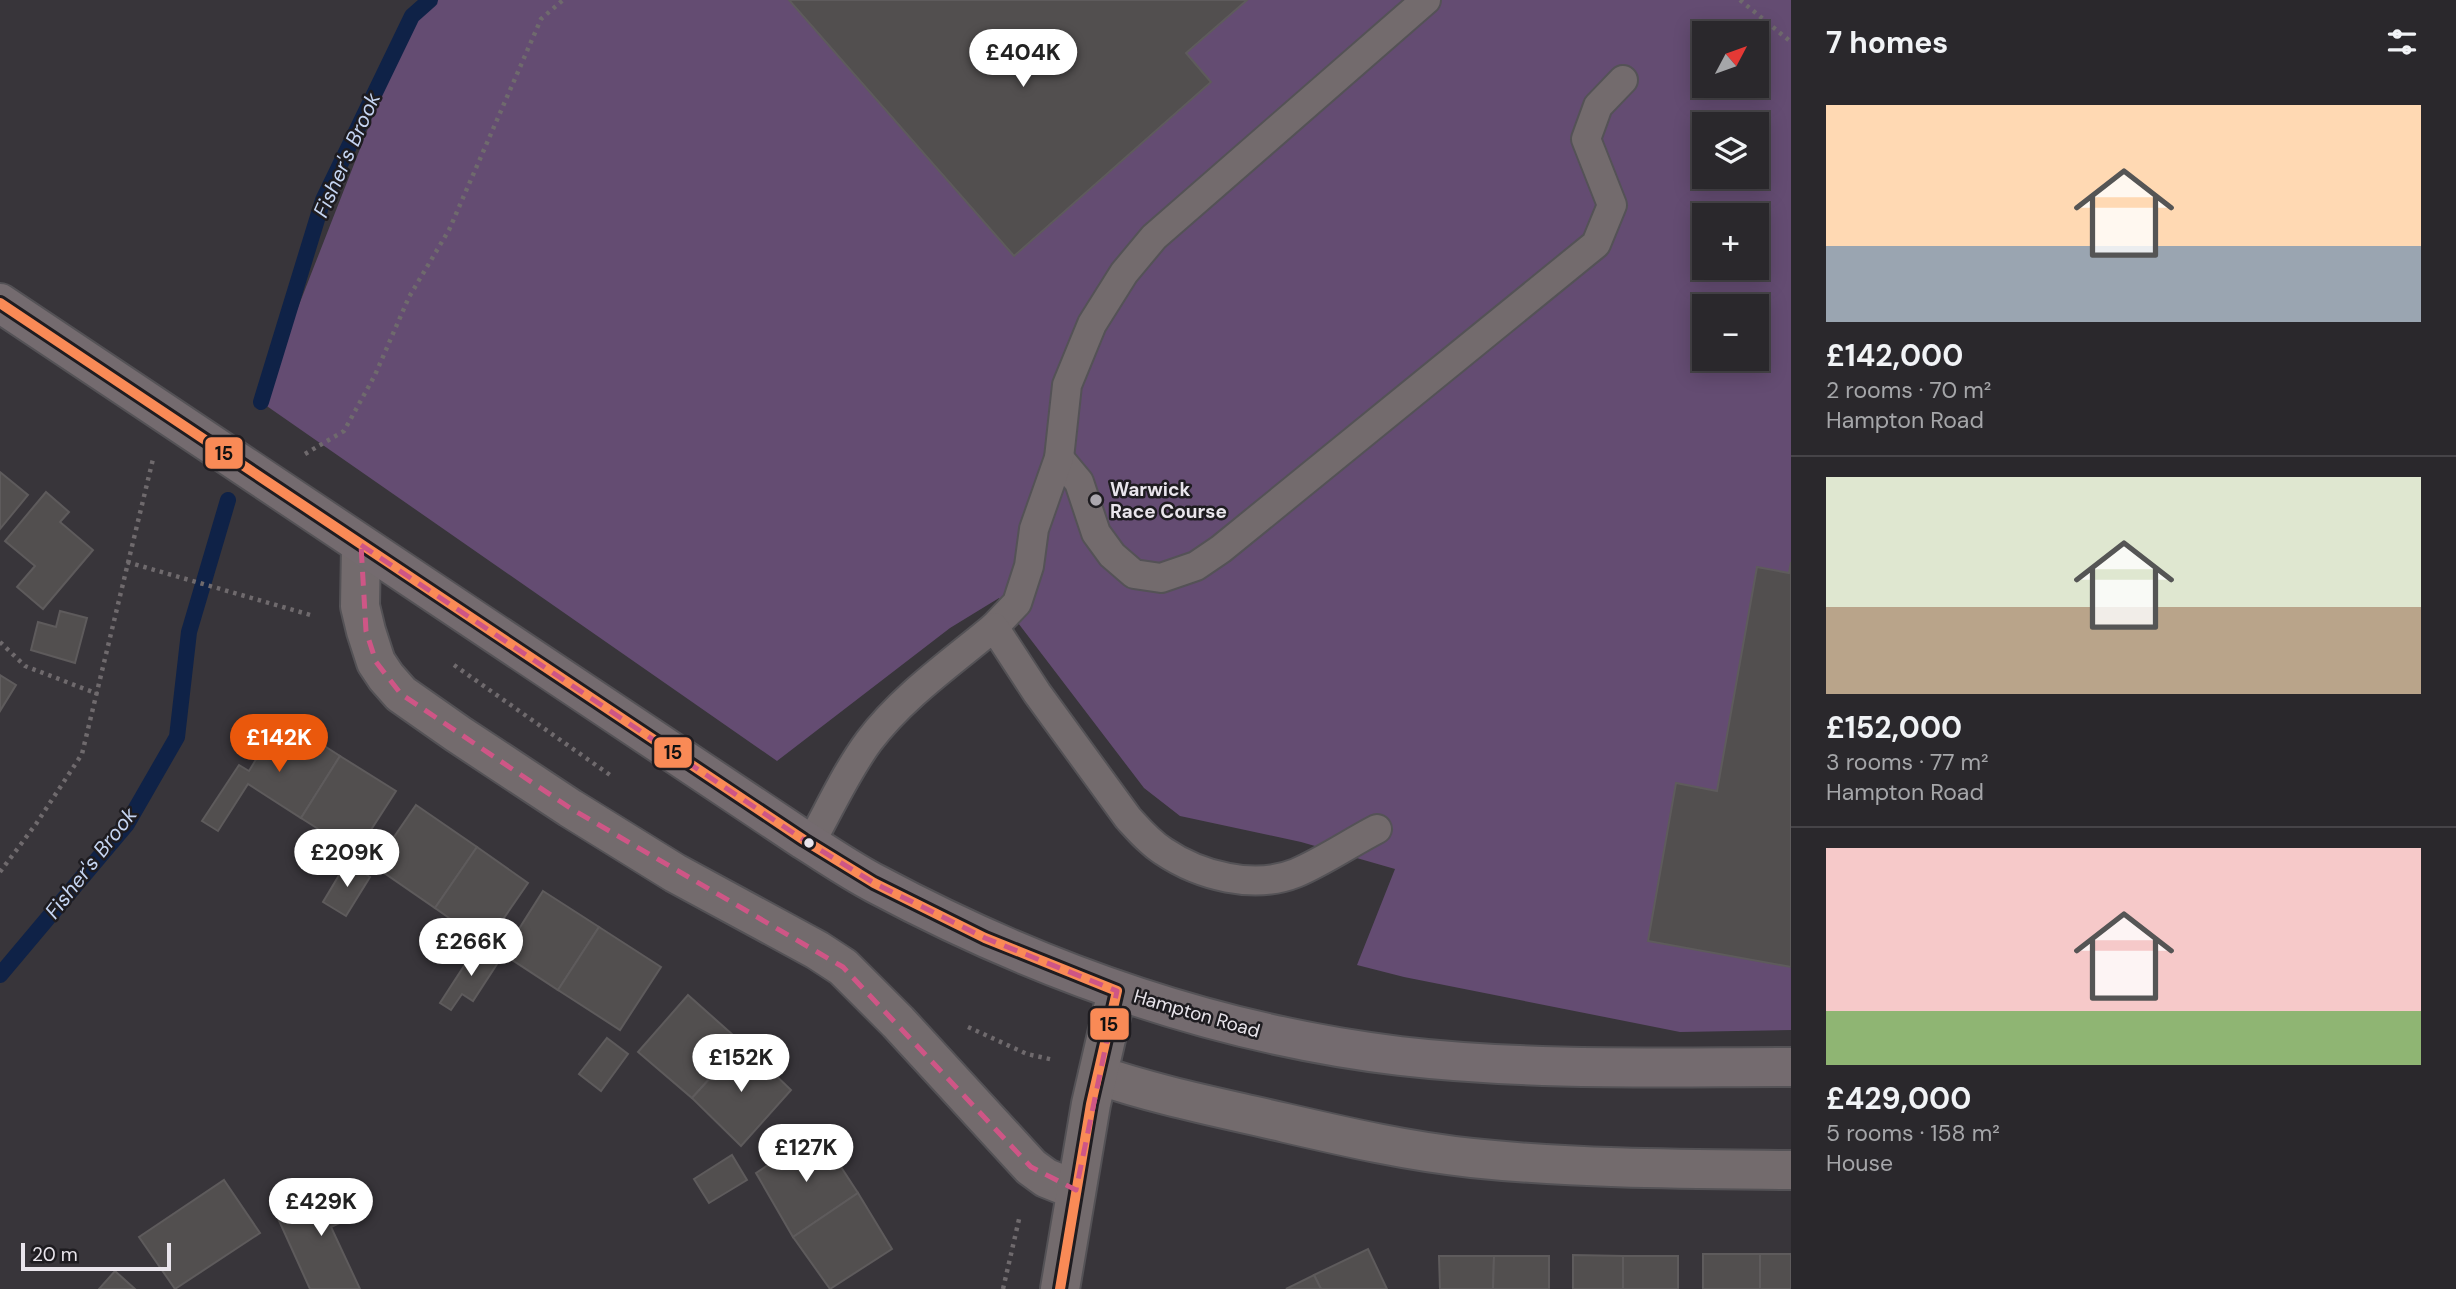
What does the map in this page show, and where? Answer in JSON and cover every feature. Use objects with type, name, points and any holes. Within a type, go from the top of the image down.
[{"type":"main road","name":"Hampton Road","points":[[0,303],[810,844],[874,883],[985,938],[1117,991],[1236,1027],[1400,1056],[1576,1067],[1791,1067]]},
{"type":"street","points":[[361,545],[360,606],[366,631],[376,662],[401,694],[570,808],[675,873],[817,950],[843,967],[898,1022],[1031,1167],[1046,1178],[1076,1190]]},
{"type":"street","points":[[1060,1289],[1076,1190],[1082,1069],[1117,991]]},
{"type":"street","points":[[1082,1069],[1134,1088],[1293,1125],[1470,1158],[1678,1169],[1791,1170]]},
{"type":"lane","points":[[810,844],[868,742],[883,724],[912,696],[994,628],[1017,603],[1029,566],[1034,529],[1059,458],[1067,385],[1092,324],[1124,273],[1154,237],[1426,0]]},
{"type":"lane","points":[[1059,458],[1079,482],[1096,533],[1112,555],[1134,573],[1161,578],[1196,566],[1221,549],[1596,244],[1612,205],[1586,139],[1598,106],[1623,80]]},
{"type":"lane","points":[[994,628],[1037,693],[1128,818],[1144,836],[1182,863],[1232,879],[1276,879],[1296,873],[1377,829]]},
{"type":"path","points":[[262,479],[344,431],[374,375],[409,297],[449,230],[541,19],[563,0]]},
{"type":"path","points":[[1740,0],[1791,42]]},
{"type":"path","points":[[0,872],[36,824],[82,754],[165,414]]},
{"type":"path","points":[[127,562],[321,618]]},
{"type":"path","points":[[0,642],[25,667],[98,694]]},
{"type":"path","points":[[965,1025],[1027,1054],[1082,1069]]},
{"type":"highlighted area","points":[[361,545],[804,840],[874,883],[985,938],[1117,991],[1076,1190],[1031,1167],[843,967],[570,808],[401,694],[376,662],[366,631]]},
{"type":"shaded area","name":"Warwick Race Course","points":[[430,0],[1791,0],[1791,1030],[1680,1032],[1404,977],[1357,965],[1395,869],[1301,842],[1180,816],[1144,788],[999,598],[950,628],[777,761],[261,402],[412,16]]},
{"type":"building","points":[[789,0],[1247,0],[1186,53],[1211,82],[1014,256]]},
{"type":"building","points":[[0,472],[28,495],[0,529]]},
{"type":"building","points":[[46,492],[69,512],[60,522],[93,550],[43,609],[17,587],[35,566],[5,541]]},
{"type":"building","points":[[1791,562],[1791,967],[1648,941],[1676,783],[1717,791],[1757,567],[1789,573]]},
{"type":"building","points":[[60,611],[87,618],[75,663],[31,650],[38,622],[56,627]]},
{"type":"building","points":[[0,675],[16,685],[0,711]]},
{"type":"building","points":[[281,718],[340,756],[301,818],[248,784],[218,831],[202,821],[239,765],[249,771]]},
{"type":"building","points":[[340,756],[396,791],[356,853],[301,818]]},
{"type":"building","points":[[416,805],[477,847],[435,908],[374,866]]},
{"type":"building","points":[[477,847],[528,883],[486,944],[435,908]]},
{"type":"building","points":[[347,862],[370,877],[346,916],[323,902]]},
{"type":"building","points":[[543,891],[599,927],[558,990],[503,954]]},
{"type":"building","points":[[599,927],[661,967],[620,1030],[558,990]]},
{"type":"building","points":[[477,946],[499,961],[473,1001],[462,994],[451,1010],[440,1003]]},
{"type":"building","points":[[688,995],[742,1043],[692,1098],[638,1052]]},
{"type":"building","points":[[607,1038],[628,1054],[601,1091],[579,1074]]},
{"type":"building","points":[[742,1043],[791,1090],[741,1146],[692,1098]]},
{"type":"building","points":[[818,1132],[858,1193],[793,1237],[756,1173]]},
{"type":"building","points":[[732,1155],[747,1180],[709,1203],[694,1179]]},
{"type":"building","points":[[224,1180],[260,1233],[175,1289],[139,1237]]},
{"type":"building","points":[[343,1183],[359,1214],[331,1227],[360,1289],[310,1289],[276,1214]]},
{"type":"building","points":[[858,1193],[892,1249],[830,1289],[793,1237]]},
{"type":"building","points":[[1368,1249],[1387,1289],[1321,1289],[1314,1275]]},
{"type":"building","points":[[1703,1254],[1760,1254],[1760,1289],[1703,1289]]},
{"type":"building","points":[[1760,1254],[1791,1254],[1791,1289],[1760,1289]]},
{"type":"building","points":[[1573,1255],[1623,1256],[1623,1289],[1573,1289]]},
{"type":"building","points":[[1439,1256],[1494,1256],[1493,1289],[1440,1289]]},
{"type":"building","points":[[1494,1256],[1549,1256],[1549,1289],[1493,1289]]},
{"type":"building","points":[[1623,1256],[1678,1256],[1678,1289],[1623,1289]]},
{"type":"building","points":[[115,1271],[135,1289],[99,1289]]},
{"type":"building","points":[[1314,1275],[1321,1289],[1286,1289]]},
{"type":"waterway","name":"Fisher's Brook","points":[[261,402],[323,200],[412,16],[430,0]]},
{"type":"waterway","name":"Fisher's Brook","points":[[0,975],[127,824],[177,737],[189,632],[228,500]]},
{"type":"transit line","name":"15","points":[[0,303],[804,840],[874,883],[985,938],[1117,991],[1091,1104],[1060,1289]]},
{"type":"place","name":"Warwick Race Course","points":[[1096,500]]}]
